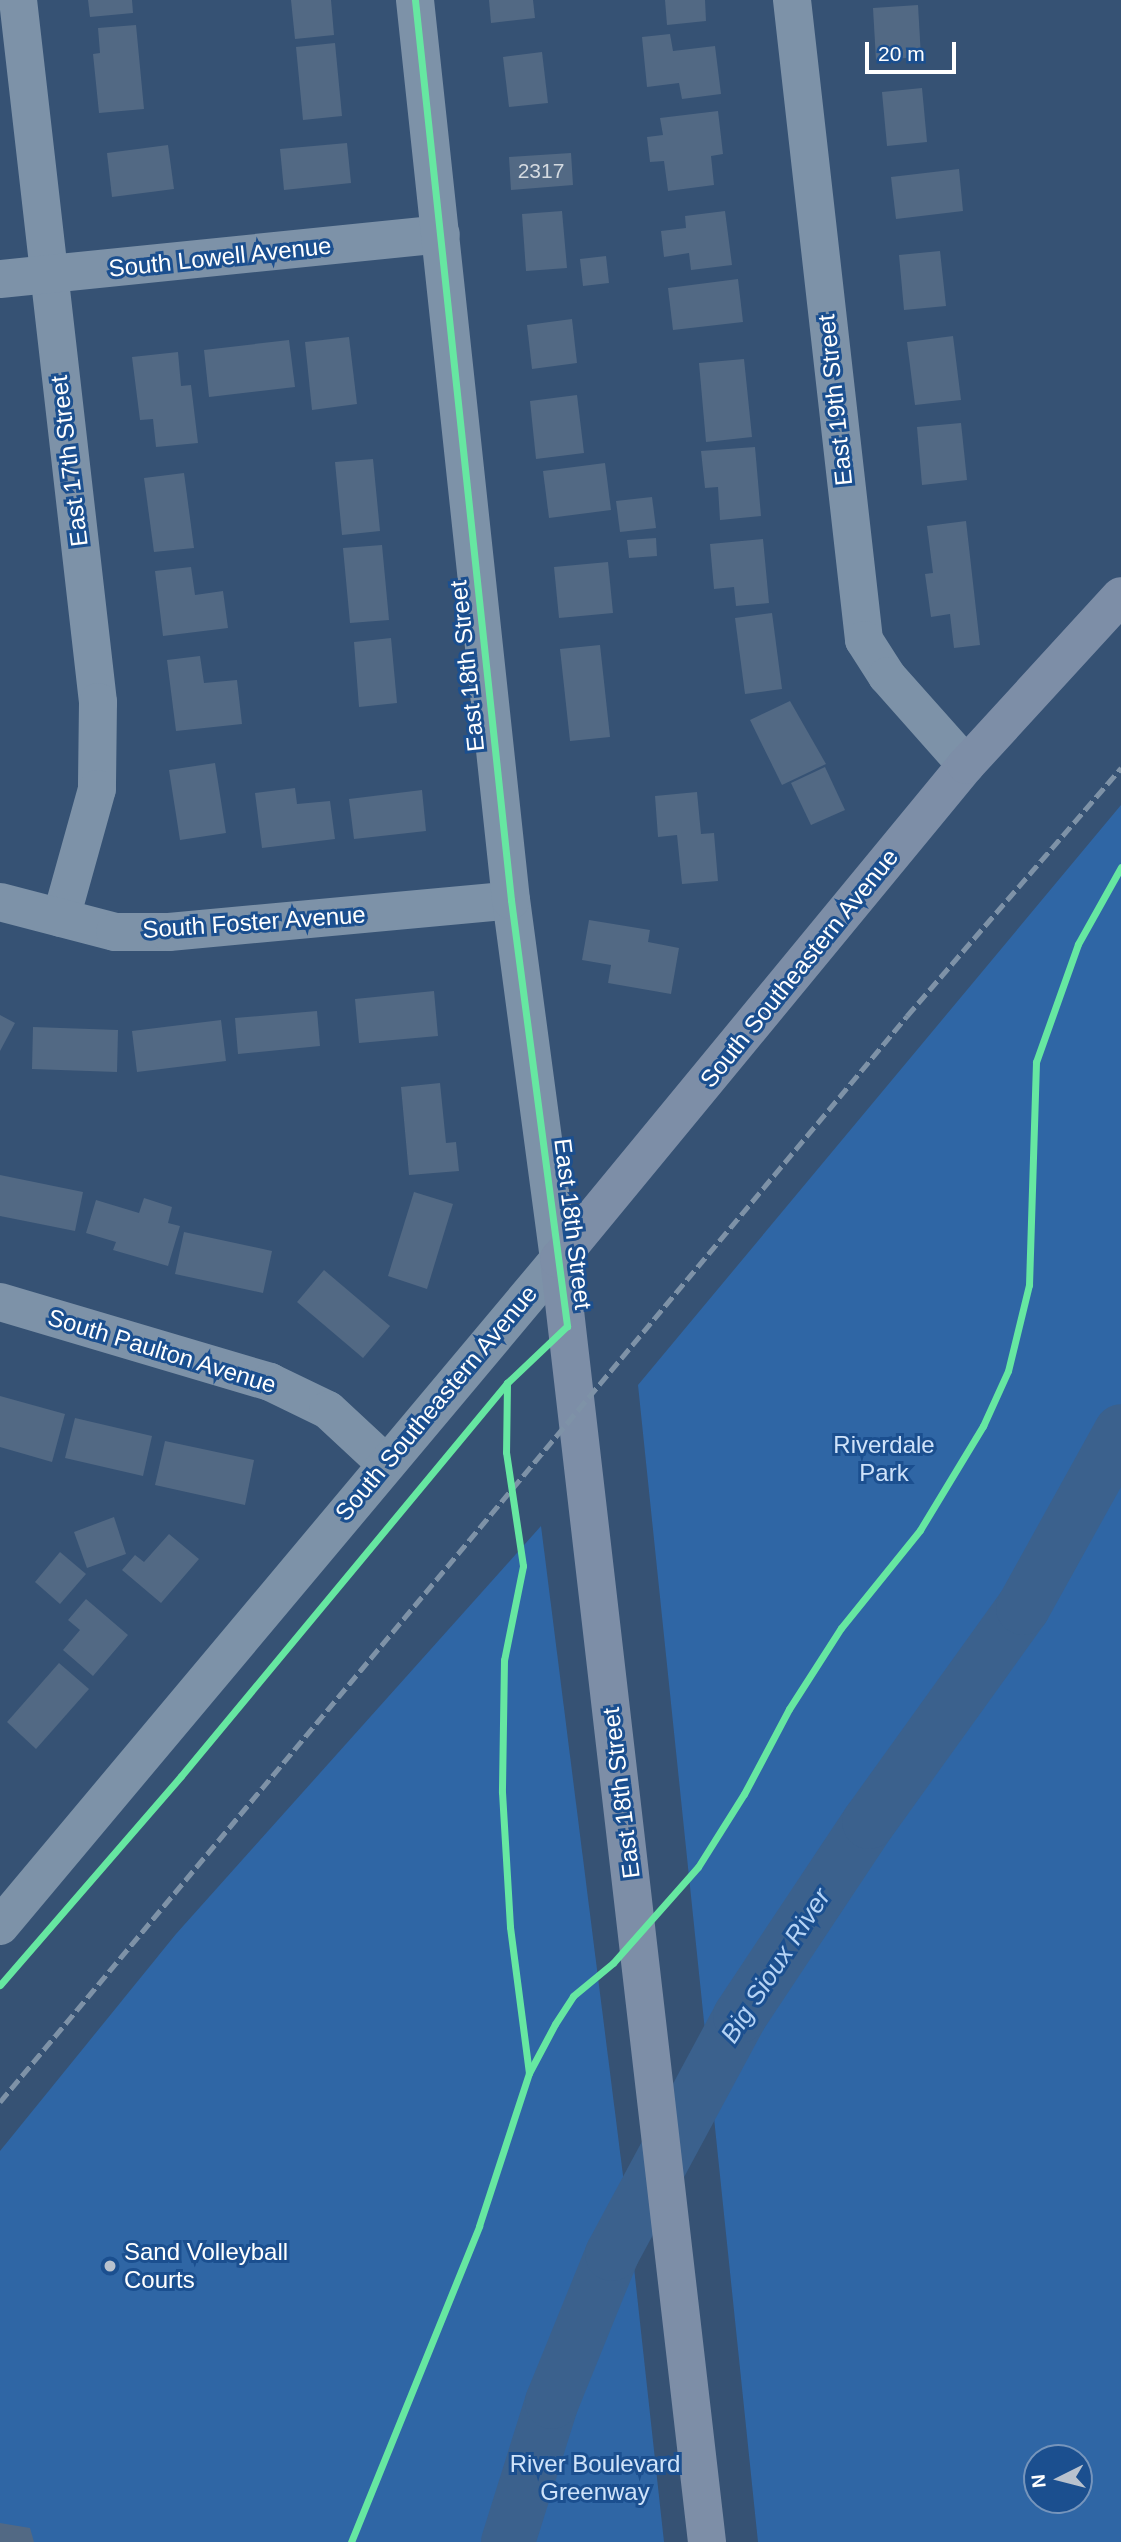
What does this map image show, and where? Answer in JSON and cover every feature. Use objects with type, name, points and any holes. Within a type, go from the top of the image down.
[{"type":"main road","name":"South Southeastern Avenue","points":[[559,1259],[966,765],[1121,596]]},
{"type":"main road","name":"East 18th Street","points":[[559,1259],[707,2542]]},
{"type":"street","name":"East 17th Street","points":[[18,0],[47,274],[98,702],[97,789],[61,918]]},
{"type":"street","name":"East 18th Street","points":[[415,0],[511,901],[559,1259]]},
{"type":"street","name":"East 19th Street","points":[[792,0],[864,640],[887,676],[966,765]]},
{"type":"street","name":"South Lowell Avenue","points":[[0,279],[441,234]]},
{"type":"street","name":"South Foster Avenue","points":[[0,902],[115,932],[169,932],[511,901]]},
{"type":"street","name":"South Southeastern Avenue","points":[[0,1926],[384,1462],[559,1259]]},
{"type":"street","name":"South Paulton Avenue","points":[[0,1302],[270,1382],[328,1410],[384,1462]]},
{"type":"green space","name":"Riverdale Park","points":[[1121,805],[1121,2542],[758,2542],[638,1385]]},
{"type":"green space","name":"River Boulevard Greenway","points":[[541,1526],[630,2231],[664,2542],[0,2542],[0,2151],[176,1934]]},
{"type":"building","points":[[88,0],[132,0],[133,13],[90,17]]},
{"type":"building","points":[[291,0],[331,0],[334,35],[295,39]]},
{"type":"building","points":[[489,0],[533,0],[535,18],[491,23]]},
{"type":"building","points":[[665,0],[705,0],[706,21],[667,25]]},
{"type":"building","points":[[918,5],[921,57],[876,60],[873,8]]},
{"type":"building","points":[[136,25],[144,109],[99,113],[93,54],[100,53],[98,28]]},
{"type":"building","points":[[670,34],[673,51],[715,46],[721,94],[682,99],[679,83],[647,87],[642,37]]},
{"type":"building","points":[[335,43],[342,116],[303,120],[296,47]]},
{"type":"building","points":[[542,52],[548,103],[509,107],[503,57]]},
{"type":"building","points":[[922,88],[927,142],[887,146],[882,92]]},
{"type":"building","points":[[718,111],[723,154],[711,156],[714,185],[668,191],[664,161],[650,162],[647,137],[663,135],[660,118]]},
{"type":"building","points":[[347,143],[351,183],[284,190],[280,149]]},
{"type":"building","points":[[168,145],[174,189],[112,197],[107,153]]},
{"type":"building","points":[[571,153],[573,185],[511,190],[509,157]]},
{"type":"building","points":[[959,169],[963,211],[896,219],[891,177]]},
{"type":"building","points":[[562,211],[567,268],[526,271],[522,214]]},
{"type":"building","points":[[725,211],[732,265],[691,270],[689,253],[664,257],[661,231],[686,228],[685,216]]},
{"type":"building","points":[[940,251],[946,306],[904,310],[899,255]]},
{"type":"building","points":[[606,256],[609,283],[583,286],[580,259]]},
{"type":"building","points":[[738,279],[743,322],[673,330],[668,288]]},
{"type":"building","points":[[572,319],[577,363],[532,369],[527,325]]},
{"type":"building","points":[[953,336],[961,400],[915,405],[907,342]]},
{"type":"building","points":[[349,337],[357,404],[312,410],[305,342]]},
{"type":"building","points":[[289,340],[295,387],[209,397],[204,350]]},
{"type":"building","points":[[178,352],[181,386],[191,385],[198,443],[156,447],[153,419],[140,420],[132,357]]},
{"type":"building","points":[[744,359],[752,437],[706,442],[699,363]]},
{"type":"building","points":[[577,395],[584,453],[536,459],[530,401]]},
{"type":"building","points":[[961,423],[967,480],[922,485],[917,427]]},
{"type":"building","points":[[755,447],[761,516],[720,520],[718,487],[705,488],[701,451]]},
{"type":"building","points":[[373,459],[380,531],[342,535],[335,462]]},
{"type":"building","points":[[605,463],[611,510],[549,518],[543,471]]},
{"type":"building","points":[[184,473],[194,548],[154,552],[144,478]]},
{"type":"building","points":[[652,497],[656,528],[620,532],[616,501]]},
{"type":"building","points":[[966,521],[980,645],[954,648],[950,614],[931,617],[925,574],[933,573],[927,526]]},
{"type":"building","points":[[656,538],[657,556],[629,558],[627,540]]},
{"type":"building","points":[[763,539],[769,603],[736,606],[734,587],[714,589],[710,544]]},
{"type":"building","points":[[382,545],[389,620],[350,623],[343,548]]},
{"type":"building","points":[[608,562],[613,613],[559,618],[554,567]]},
{"type":"building","points":[[191,567],[195,595],[223,591],[228,628],[163,636],[155,571]]},
{"type":"building","points":[[772,613],[782,689],[745,694],[735,618]]},
{"type":"building","points":[[391,638],[397,703],[359,707],[354,642]]},
{"type":"building","points":[[600,645],[610,737],[570,741],[560,649]]},
{"type":"building","points":[[200,656],[204,683],[237,680],[242,724],[176,731],[167,660]]},
{"type":"building","points":[[790,701],[826,764],[782,785],[750,720]]},
{"type":"building","points":[[215,763],[226,833],[180,840],[169,770]]},
{"type":"building","points":[[825,767],[845,810],[811,825],[791,783]]},
{"type":"building","points":[[295,788],[297,804],[330,801],[335,839],[262,848],[255,793]]},
{"type":"building","points":[[422,790],[426,831],[354,839],[349,799]]},
{"type":"building","points":[[697,792],[701,834],[714,833],[718,881],[682,884],[677,835],[658,837],[655,796]]},
{"type":"building","points":[[589,920],[650,930],[648,942],[679,948],[671,994],[608,983],[611,965],[582,960]]},
{"type":"building","points":[[434,991],[438,1036],[359,1043],[355,999]]},
{"type":"building","points":[[317,1011],[320,1046],[238,1054],[235,1018]]},
{"type":"building","points":[[0,1015],[15,1023],[0,1051]]},
{"type":"building","points":[[221,1020],[226,1061],[137,1072],[132,1031]]},
{"type":"building","points":[[33,1027],[118,1030],[117,1072],[32,1069]]},
{"type":"building","points":[[440,1083],[446,1143],[456,1142],[459,1171],[409,1175],[401,1087]]},
{"type":"building","points":[[0,1175],[83,1192],[75,1231],[0,1216]]},
{"type":"building","points":[[414,1192],[453,1204],[427,1289],[388,1276]]},
{"type":"building","points":[[144,1198],[172,1207],[168,1223],[180,1226],[168,1266],[113,1250],[116,1242],[86,1233],[96,1200],[139,1213]]},
{"type":"building","points":[[184,1232],[272,1251],[263,1293],[175,1274]]},
{"type":"building","points":[[324,1270],[390,1326],[363,1358],[297,1302]]},
{"type":"building","points":[[0,1396],[65,1414],[52,1462],[0,1447]]},
{"type":"building","points":[[75,1418],[152,1436],[143,1476],[65,1458]]},
{"type":"building","points":[[165,1441],[254,1460],[245,1505],[155,1485]]},
{"type":"building","points":[[114,1517],[126,1554],[87,1568],[74,1532]]},
{"type":"building","points":[[169,1534],[199,1559],[161,1603],[122,1570],[135,1555],[144,1562]]},
{"type":"building","points":[[60,1552],[86,1574],[60,1604],[35,1582]]},
{"type":"building","points":[[86,1599],[128,1635],[93,1676],[63,1650],[80,1630],[68,1620]]},
{"type":"building","points":[[59,1663],[89,1689],[36,1749],[7,1722]]},
{"type":"building","points":[[0,2523],[30,2528],[34,2542],[0,2542]]},
{"type":"waterway","name":"Big Sioux River","points":[[508,2542],[552,2402],[612,2254],[740,2016],[869,1822],[1023,1608],[1121,1431]]},
{"type":"railway","points":[[0,2102],[907,1016],[1121,768]]},
{"type":"cycle path","points":[[415,0],[511,900],[567,1326],[507,1383],[506,1452],[523,1566],[504,1660],[502,1792],[510,1927],[529,2073]]},
{"type":"cycle path","points":[[351,2542],[479,2226],[529,2073],[555,2024],[573,1996],[613,1963],[698,1867],[744,1794],[789,1709],[841,1628],[920,1530],[983,1426],[1008,1371],[1029,1285],[1036,1062],[1078,944],[1121,867]]},
{"type":"cycle path","points":[[0,1985],[181,1776],[507,1383]]},
{"type":"place","name":"Sand Volleyball Courts","points":[[110,2266]]}]
